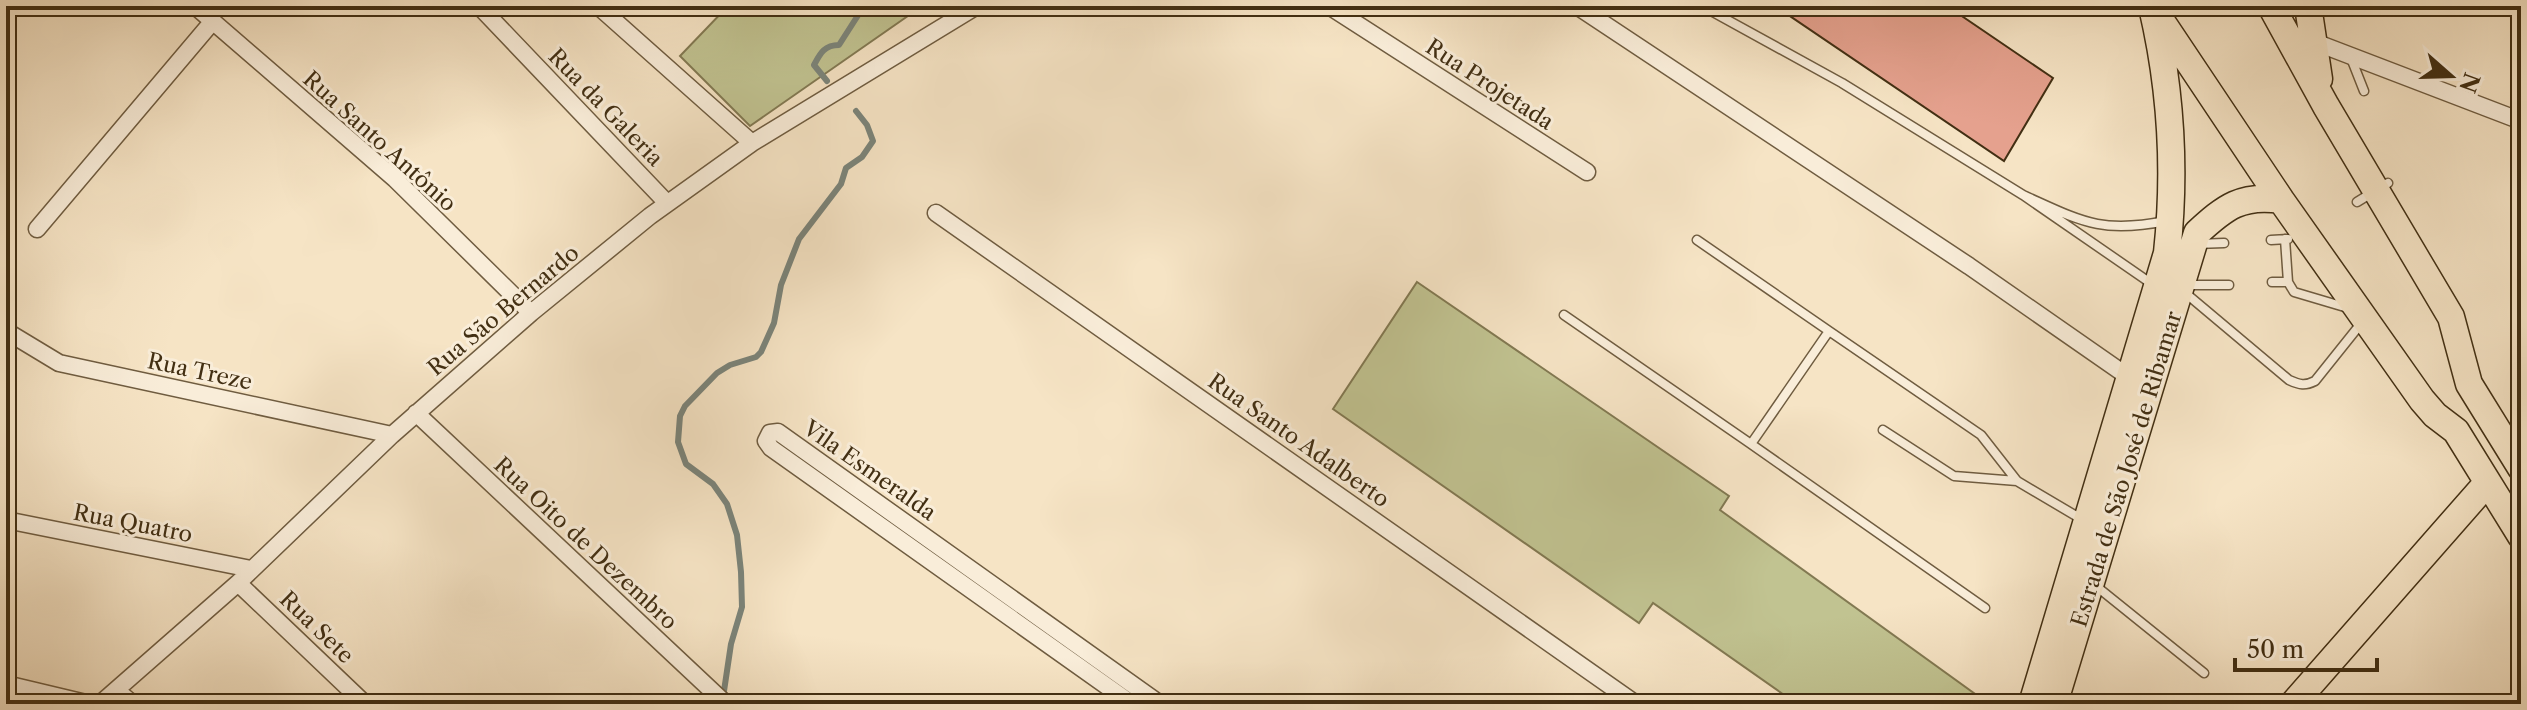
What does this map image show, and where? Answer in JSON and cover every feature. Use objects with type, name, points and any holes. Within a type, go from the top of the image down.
[{"type":"main road","points":[[2151,6],[2281,200],[2297,239],[2364,315],[2422,400],[2456,431],[2521,536]]},
{"type":"main road","name":"Estrada de São José de Ribamar","points":[[2054,704],[2093,582],[2173,287],[2167,253],[2172,162],[2170,128],[2151,6]]},
{"type":"main road","points":[[2271,6],[2374,192],[2451,317],[2469,384],[2521,468]]},
{"type":"main road","points":[[2308,6],[2326,106]]},
{"type":"main road","points":[[2196,238],[2225,208],[2239,202],[2267,198],[2281,200]]},
{"type":"main road","name":"Estrada de São José de Ribamar","points":[[2032,704],[2130,378],[2196,238]]},
{"type":"main road","points":[[2293,704],[2487,483]]},
{"type":"street","name":"Rua Santo Antônio","points":[[195,6],[395,179],[531,313]]},
{"type":"street","name":"Rua da Galeria","points":[[479,6],[667,203]]},
{"type":"street","points":[[598,6],[752,143]]},
{"type":"street","name":"Rua Projetada","points":[[1329,6],[1587,172]]},
{"type":"street","points":[[1577,6],[1969,266],[2130,378]]},
{"type":"street","name":"Rua São Bernardo","points":[[100,704],[238,583],[416,413],[531,313],[667,203],[752,143],[965,9]]},
{"type":"street","points":[[37,229],[213,21]]},
{"type":"street","points":[[2312,41],[2521,121]]},
{"type":"street","name":"Rua Santo Adalberto","points":[[936,213],[1636,704]]},
{"type":"street","name":"Rua Treze","points":[[6,331],[59,363],[392,435]]},
{"type":"street","name":"Rua Oito de Dezembro","points":[[416,413],[726,704]]},
{"type":"street","name":"Vila Esmeralda","points":[[1132,704],[771,448],[766,441],[770,433],[778,432],[1160,704]]},
{"type":"street","name":"Rua Quatro","points":[[6,520],[251,569]]},
{"type":"street","name":"Rua Sete","points":[[238,583],[365,704]]},
{"type":"street","points":[[6,684],[90,704]]},
{"type":"street","points":[[116,690],[133,704]]},
{"type":"lane","points":[[1702,6],[1842,83],[2173,287],[2289,380],[2306,385],[2315,381],[2364,315],[2294,292],[2288,282],[2297,239],[2271,240]]},
{"type":"lane","points":[[2350,54],[2364,91]]},
{"type":"lane","points":[[2023,195],[2095,225],[2140,226],[2170,220]]},
{"type":"lane","points":[[2196,238],[2224,243]]},
{"type":"lane","points":[[1697,240],[1981,435],[2017,481],[2088,522]]},
{"type":"lane","points":[[2272,282],[2288,282]]},
{"type":"lane","points":[[2173,287],[2229,285]]},
{"type":"lane","points":[[1564,315],[1985,608]]},
{"type":"lane","points":[[1751,444],[1829,331]]},
{"type":"lane","points":[[1883,430],[1954,476],[2017,481]]},
{"type":"lane","points":[[2093,582],[2204,673]]},
{"type":"green space","points":[[728,6],[915,6],[915,11],[750,126],[680,56]]},
{"type":"green space","points":[[1417,282],[1729,496],[1720,510],[1989,704],[1797,704],[1653,603],[1639,623],[1333,409]]},
{"type":"building","points":[[1775,6],[1947,6],[2053,78],[2004,161]]},
{"type":"waterway","points":[[827,81],[814,65],[826,48],[839,45],[864,6]]},
{"type":"waterway","points":[[724,691],[731,644],[742,607],[737,535],[727,504],[713,484],[686,464],[678,442],[680,416],[685,406],[717,373],[761,352],[774,323],[781,285],[799,239],[841,184],[846,168],[862,157],[873,141],[867,125],[856,111]]}]
